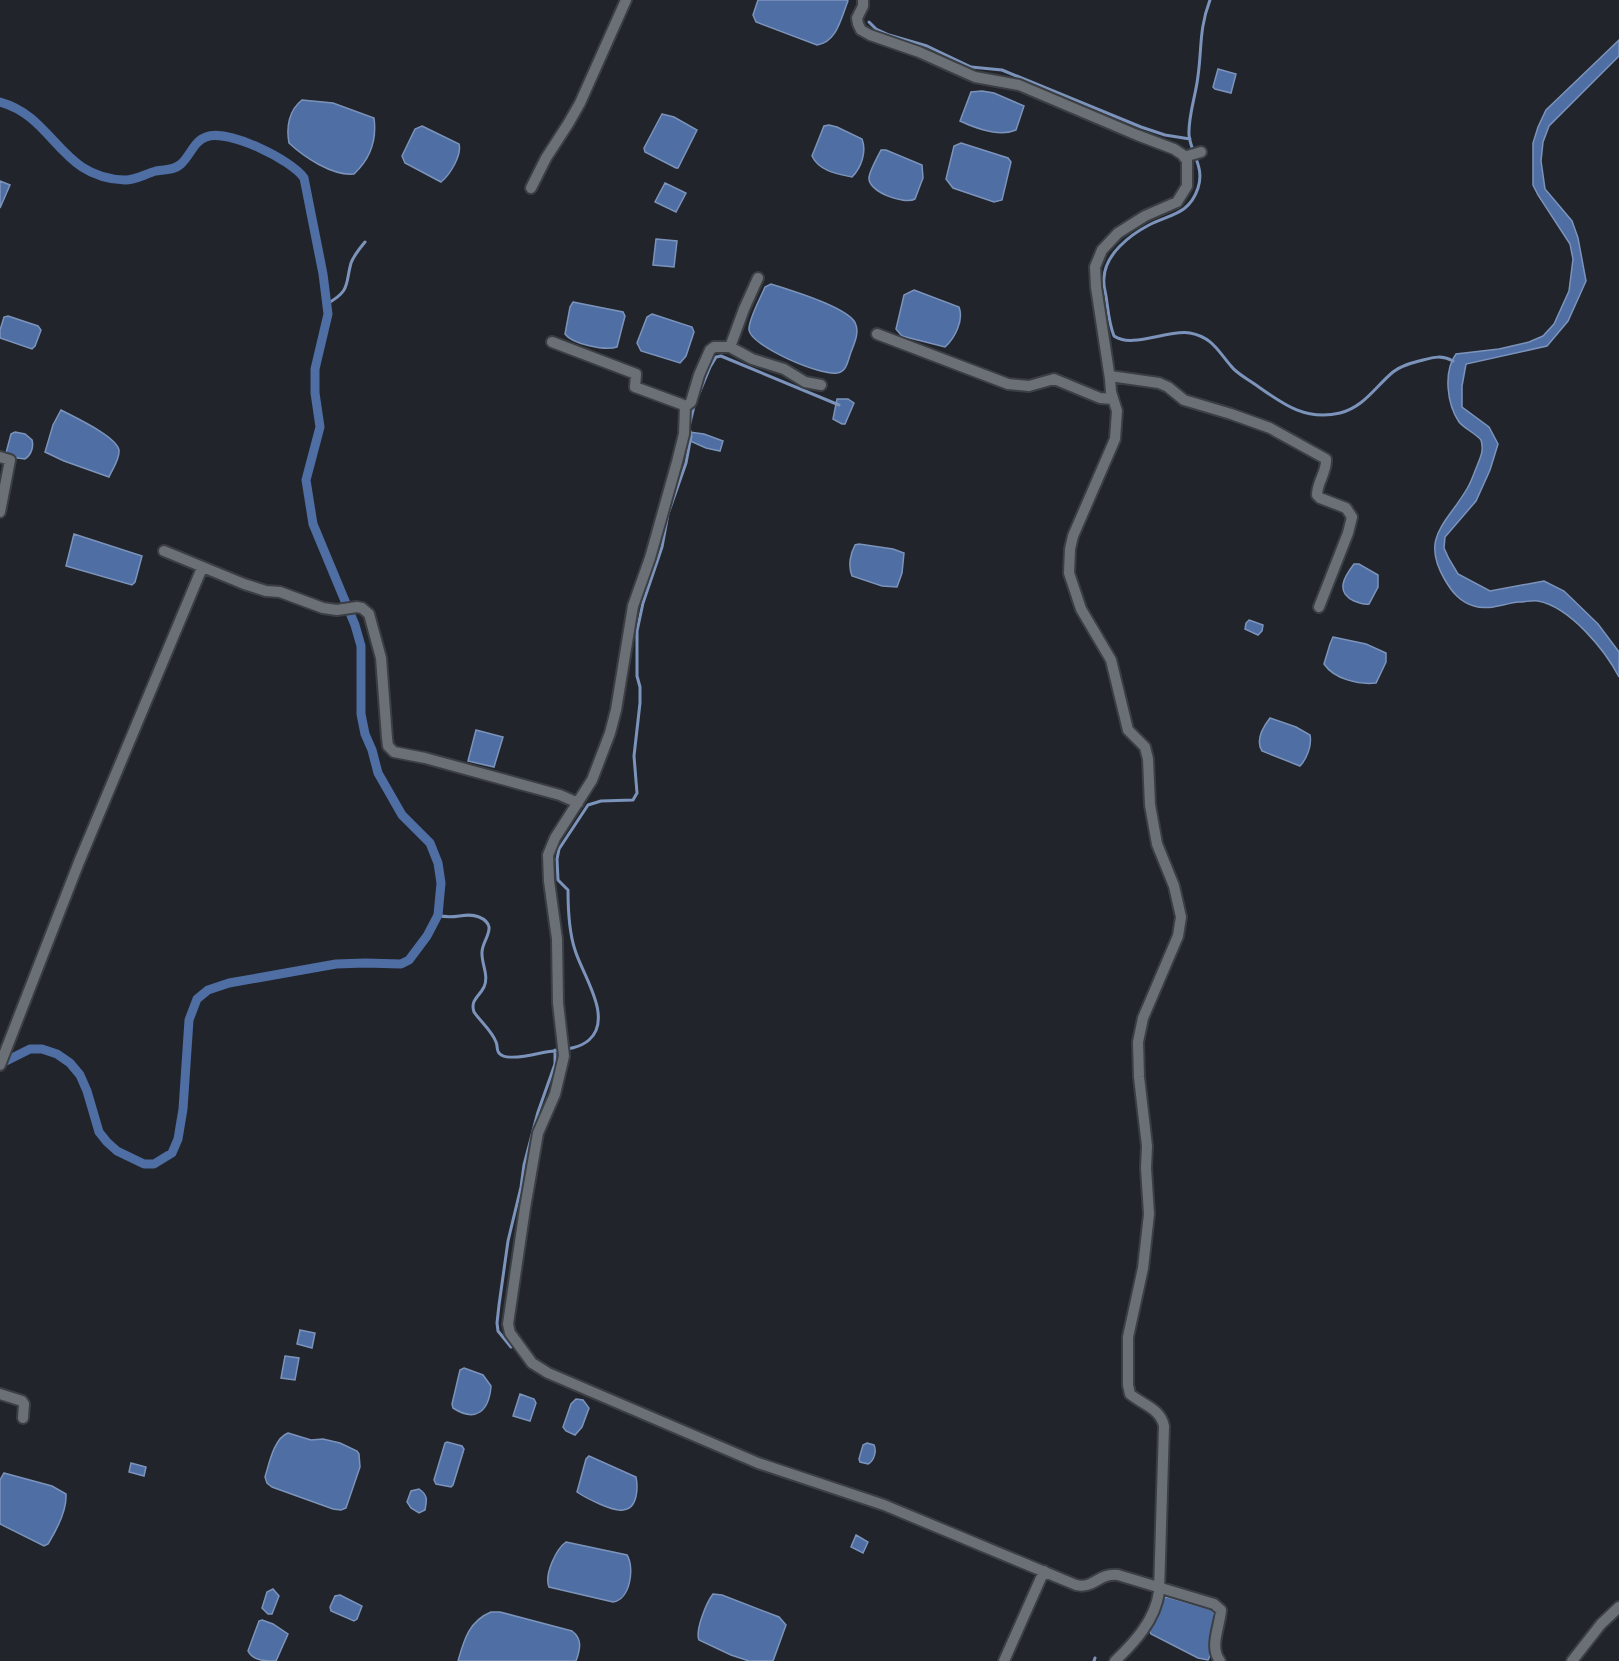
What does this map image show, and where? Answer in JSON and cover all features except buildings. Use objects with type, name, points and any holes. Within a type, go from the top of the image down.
[{"type":"street","points":[[531,188],[546,158],[580,103],[626,0]]},
{"type":"street","points":[[863,0],[863,6],[857,18],[858,24],[861,30],[870,35],[919,52],[975,77],[1019,86],[1187,156],[1201,152]]},
{"type":"street","points":[[1115,1661],[1136,1641],[1148,1623],[1158,1601],[1164,1426],[1158,1412],[1135,1398],[1129,1390],[1127,1349],[1131,1318],[1143,1268],[1149,1214],[1146,1186],[1148,1146],[1139,1077],[1138,1042],[1143,1018],[1178,936],[1181,917],[1174,886],[1157,844],[1150,806],[1148,759],[1145,747],[1128,730],[1111,660],[1081,609],[1069,573],[1070,549],[1073,536],[1115,439],[1117,411],[1112,399],[1095,267],[1102,250],[1118,233],[1145,216],[1177,202],[1187,186],[1187,156]]},
{"type":"street","points":[[730,347],[758,278]]},
{"type":"street","points":[[877,334],[1008,384],[1029,386],[1054,379],[1100,398],[1112,399]]},
{"type":"street","points":[[552,342],[636,374],[635,387],[686,406]]},
{"type":"street","points":[[821,386],[805,382],[784,369],[752,359],[730,347],[720,346],[710,350],[691,402],[686,406],[684,434],[677,462],[650,558],[633,606],[614,718],[592,780],[555,838],[548,855],[547,863],[557,939],[558,1009],[563,1048],[555,1094],[538,1133],[513,1281],[513,1303],[508,1324],[510,1333],[532,1363],[548,1373],[758,1463],[884,1505],[1083,1587],[1111,1574],[1130,1577],[1218,1606],[1221,1614],[1215,1650],[1220,1661]]},
{"type":"street","points":[[1110,376],[1159,383],[1184,400],[1270,428],[1326,459],[1317,495],[1346,508],[1352,517],[1328,589],[1319,607]]},
{"type":"street","points":[[0,457],[10,460],[0,512]]},
{"type":"street","points":[[164,551],[255,588],[280,592],[323,608],[337,610],[357,607],[369,614],[381,658],[388,746],[394,752],[425,758],[567,797],[578,803]]},
{"type":"street","points":[[0,1065],[79,862],[202,568]]},
{"type":"street","points":[[0,1394],[22,1401],[24,1404],[22,1418]]},
{"type":"street","points":[[1004,1661],[1044,1571]]},
{"type":"street","points":[[1572,1661],[1601,1623],[1619,1607]]},
{"type":"water","points":[[758,0],[848,1],[834,34],[824,43],[817,45],[756,22],[753,15]]},
{"type":"water","points":[[1619,40],[1619,56],[1549,126],[1543,142],[1541,161],[1545,189],[1572,221],[1578,238],[1586,281],[1568,321],[1547,346],[1466,364],[1462,386],[1462,407],[1489,427],[1498,444],[1490,470],[1476,501],[1445,537],[1444,548],[1458,574],[1490,591],[1544,581],[1564,591],[1598,624],[1619,652],[1619,677],[1605,655],[1585,631],[1550,605],[1533,601],[1485,608],[1465,602],[1445,580],[1435,552],[1439,530],[1469,484],[1482,450],[1481,440],[1464,427],[1455,415],[1448,388],[1452,361],[1456,354],[1499,349],[1529,342],[1543,336],[1554,324],[1569,291],[1573,259],[1570,244],[1533,185],[1533,143],[1546,110]]},
{"type":"water","points":[[1218,69],[1236,74],[1231,93],[1213,87]]},
{"type":"water","points":[[971,92],[994,93],[1024,106],[1016,130],[995,132],[960,121]]},
{"type":"water","points":[[302,100],[333,103],[374,118],[371,149],[354,174],[328,169],[302,154],[289,143],[289,119]]},
{"type":"water","points":[[662,114],[674,117],[697,130],[678,168],[645,152],[644,148]]},
{"type":"water","points":[[829,125],[862,139],[864,149],[862,160],[852,177],[824,168],[812,156],[824,126]]},
{"type":"water","points":[[422,126],[459,144],[459,154],[448,175],[441,182],[405,163],[402,156],[415,129]]},
{"type":"water","points":[[961,143],[1008,158],[1011,162],[1002,200],[994,202],[953,188],[946,179],[954,146]]},
{"type":"water","points":[[881,150],[922,165],[923,178],[915,199],[896,199],[874,188],[869,177]]},
{"type":"water","points":[[0,181],[10,185],[0,208]]},
{"type":"water","points":[[665,183],[686,193],[676,212],[655,202]]},
{"type":"water","points":[[656,239],[677,241],[674,267],[653,265]]},
{"type":"water","points":[[771,284],[819,300],[844,312],[852,319],[857,328],[857,335],[843,370],[828,373],[802,365],[773,351],[753,337],[749,330],[755,308],[765,287]]},
{"type":"water","points":[[914,290],[959,307],[958,328],[945,347],[902,336],[896,329],[904,295]]},
{"type":"water","points":[[573,302],[623,312],[625,316],[617,347],[589,346],[574,341],[565,334]]},
{"type":"water","points":[[652,314],[692,327],[694,332],[686,356],[680,363],[641,351],[637,343],[647,317]]},
{"type":"water","points":[[8,316],[38,326],[41,330],[32,349],[0,338],[4,317]]},
{"type":"water","points":[[837,399],[848,399],[854,403],[845,424],[833,419]]},
{"type":"water","points":[[61,410],[94,427],[116,445],[119,450],[118,457],[109,477],[45,452],[53,425]]},
{"type":"water","points":[[15,432],[25,434],[32,440],[31,451],[25,459],[10,457],[6,453],[11,434]]},
{"type":"water","points":[[689,432],[704,434],[723,441],[720,451],[688,440]]},
{"type":"water","points":[[74,534],[142,556],[135,582],[132,585],[66,566]]},
{"type":"water","points":[[855,545],[904,553],[902,573],[897,587],[882,586],[852,576],[851,556]]},
{"type":"water","points":[[1354,564],[1359,564],[1378,575],[1378,587],[1369,604],[1354,601],[1343,589],[1347,574]]},
{"type":"water","points":[[1249,620],[1263,625],[1258,635],[1245,629]]},
{"type":"water","points":[[1333,637],[1366,644],[1386,653],[1386,662],[1376,683],[1347,680],[1328,669],[1324,664]]},
{"type":"water","points":[[1270,718],[1296,727],[1310,735],[1308,752],[1300,766],[1262,751],[1259,742]]},
{"type":"water","points":[[476,730],[503,737],[494,767],[468,761]]},
{"type":"water","points":[[300,1330],[315,1333],[312,1348],[297,1344]]},
{"type":"water","points":[[285,1356],[299,1358],[295,1380],[281,1378]]},
{"type":"water","points":[[464,1368],[483,1375],[491,1386],[484,1408],[475,1414],[461,1412],[453,1408],[452,1404],[460,1370]]},
{"type":"water","points":[[520,1394],[534,1399],[536,1403],[530,1421],[513,1416]]},
{"type":"water","points":[[576,1399],[583,1400],[589,1408],[582,1427],[575,1435],[563,1427],[571,1404]]},
{"type":"water","points":[[288,1433],[311,1440],[323,1439],[340,1443],[357,1451],[360,1467],[346,1508],[333,1509],[272,1487],[267,1483],[265,1477],[273,1452],[279,1440]]},
{"type":"water","points":[[447,1442],[462,1446],[464,1449],[451,1487],[436,1484],[434,1480]]},
{"type":"water","points":[[867,1443],[874,1445],[875,1450],[868,1464],[860,1462],[859,1459],[863,1445]]},
{"type":"water","points":[[589,1456],[636,1477],[637,1492],[632,1506],[623,1510],[613,1509],[577,1492],[586,1459]]},
{"type":"water","points":[[131,1463],[146,1467],[144,1476],[129,1472]]},
{"type":"water","points":[[4,1473],[52,1486],[66,1494],[63,1513],[48,1544],[44,1546],[0,1524],[0,1480]]},
{"type":"water","points":[[419,1489],[424,1493],[426,1501],[425,1510],[419,1513],[407,1502],[411,1491]]},
{"type":"water","points":[[856,1535],[868,1542],[863,1553],[851,1547]]},
{"type":"water","points":[[566,1542],[627,1555],[631,1575],[627,1590],[619,1600],[613,1602],[549,1587],[548,1576],[552,1563],[558,1550]]},
{"type":"water","points":[[273,1589],[279,1596],[272,1614],[268,1614],[262,1608],[267,1592]]},
{"type":"water","points":[[713,1594],[722,1595],[779,1617],[786,1625],[773,1661],[749,1661],[699,1640],[702,1617]]},
{"type":"water","points":[[340,1595],[362,1606],[354,1621],[331,1611],[330,1607],[335,1596]]},
{"type":"water","points":[[1167,1597],[1213,1610],[1213,1635],[1208,1660],[1198,1658],[1151,1634],[1149,1630],[1163,1598]]},
{"type":"water","points":[[491,1612],[500,1612],[572,1631],[579,1641],[576,1661],[458,1661],[472,1626]]},
{"type":"water","points":[[262,1620],[288,1634],[276,1661],[256,1659],[248,1651],[259,1621]]},
{"type":"waterway","points":[[1210,0],[1202,29],[1198,76],[1189,128],[1190,142],[1200,174],[1198,188],[1190,204],[1184,209],[1134,234],[1120,246],[1109,261],[1105,269],[1104,282],[1114,336],[1140,340],[1181,333],[1198,335],[1214,345],[1236,372],[1285,404],[1316,415],[1340,413],[1356,406],[1393,372],[1404,366],[1434,357],[1453,361]]},
{"type":"waterway","points":[[869,22],[876,29],[889,35],[927,46],[971,67],[1002,70],[1141,127],[1165,135],[1190,139]]},
{"type":"waterway","points":[[0,102],[33,120],[71,158],[85,169],[103,177],[129,180],[156,171],[175,168],[184,161],[198,142],[216,135],[258,147],[287,163],[304,178],[323,274],[328,314],[315,369],[315,393],[320,427],[306,480],[313,524],[355,625],[361,646],[361,714],[378,773],[402,815],[430,843],[438,863],[441,883],[438,915],[427,936],[409,960],[401,964],[336,964],[229,983],[208,990],[197,999],[189,1020],[183,1109],[178,1139],[172,1153],[154,1164],[144,1164],[117,1151],[107,1142],[99,1132],[80,1075],[70,1063],[57,1054],[42,1049],[30,1049],[0,1064]]},
{"type":"waterway","points":[[327,304],[344,291],[352,260],[365,242]]},
{"type":"waterway","points":[[698,396],[710,367],[716,357],[721,356],[839,405]]},
{"type":"waterway","points":[[438,915],[444,917],[474,915],[487,922],[489,930],[482,950],[485,983],[474,1001],[473,1008],[494,1038],[500,1054],[508,1057],[526,1056],[573,1048],[589,1040],[596,1031],[597,1008],[573,943],[569,921],[568,890],[558,880],[557,859],[559,849],[588,805],[601,801],[633,800],[637,793],[634,756],[640,703],[637,676],[637,631],[643,603],[662,547],[668,514],[686,463],[691,436],[689,427],[695,402]]},
{"type":"waterway","points":[[511,1347],[498,1331],[497,1323],[508,1241],[538,1112],[555,1064],[555,1050]]}]
